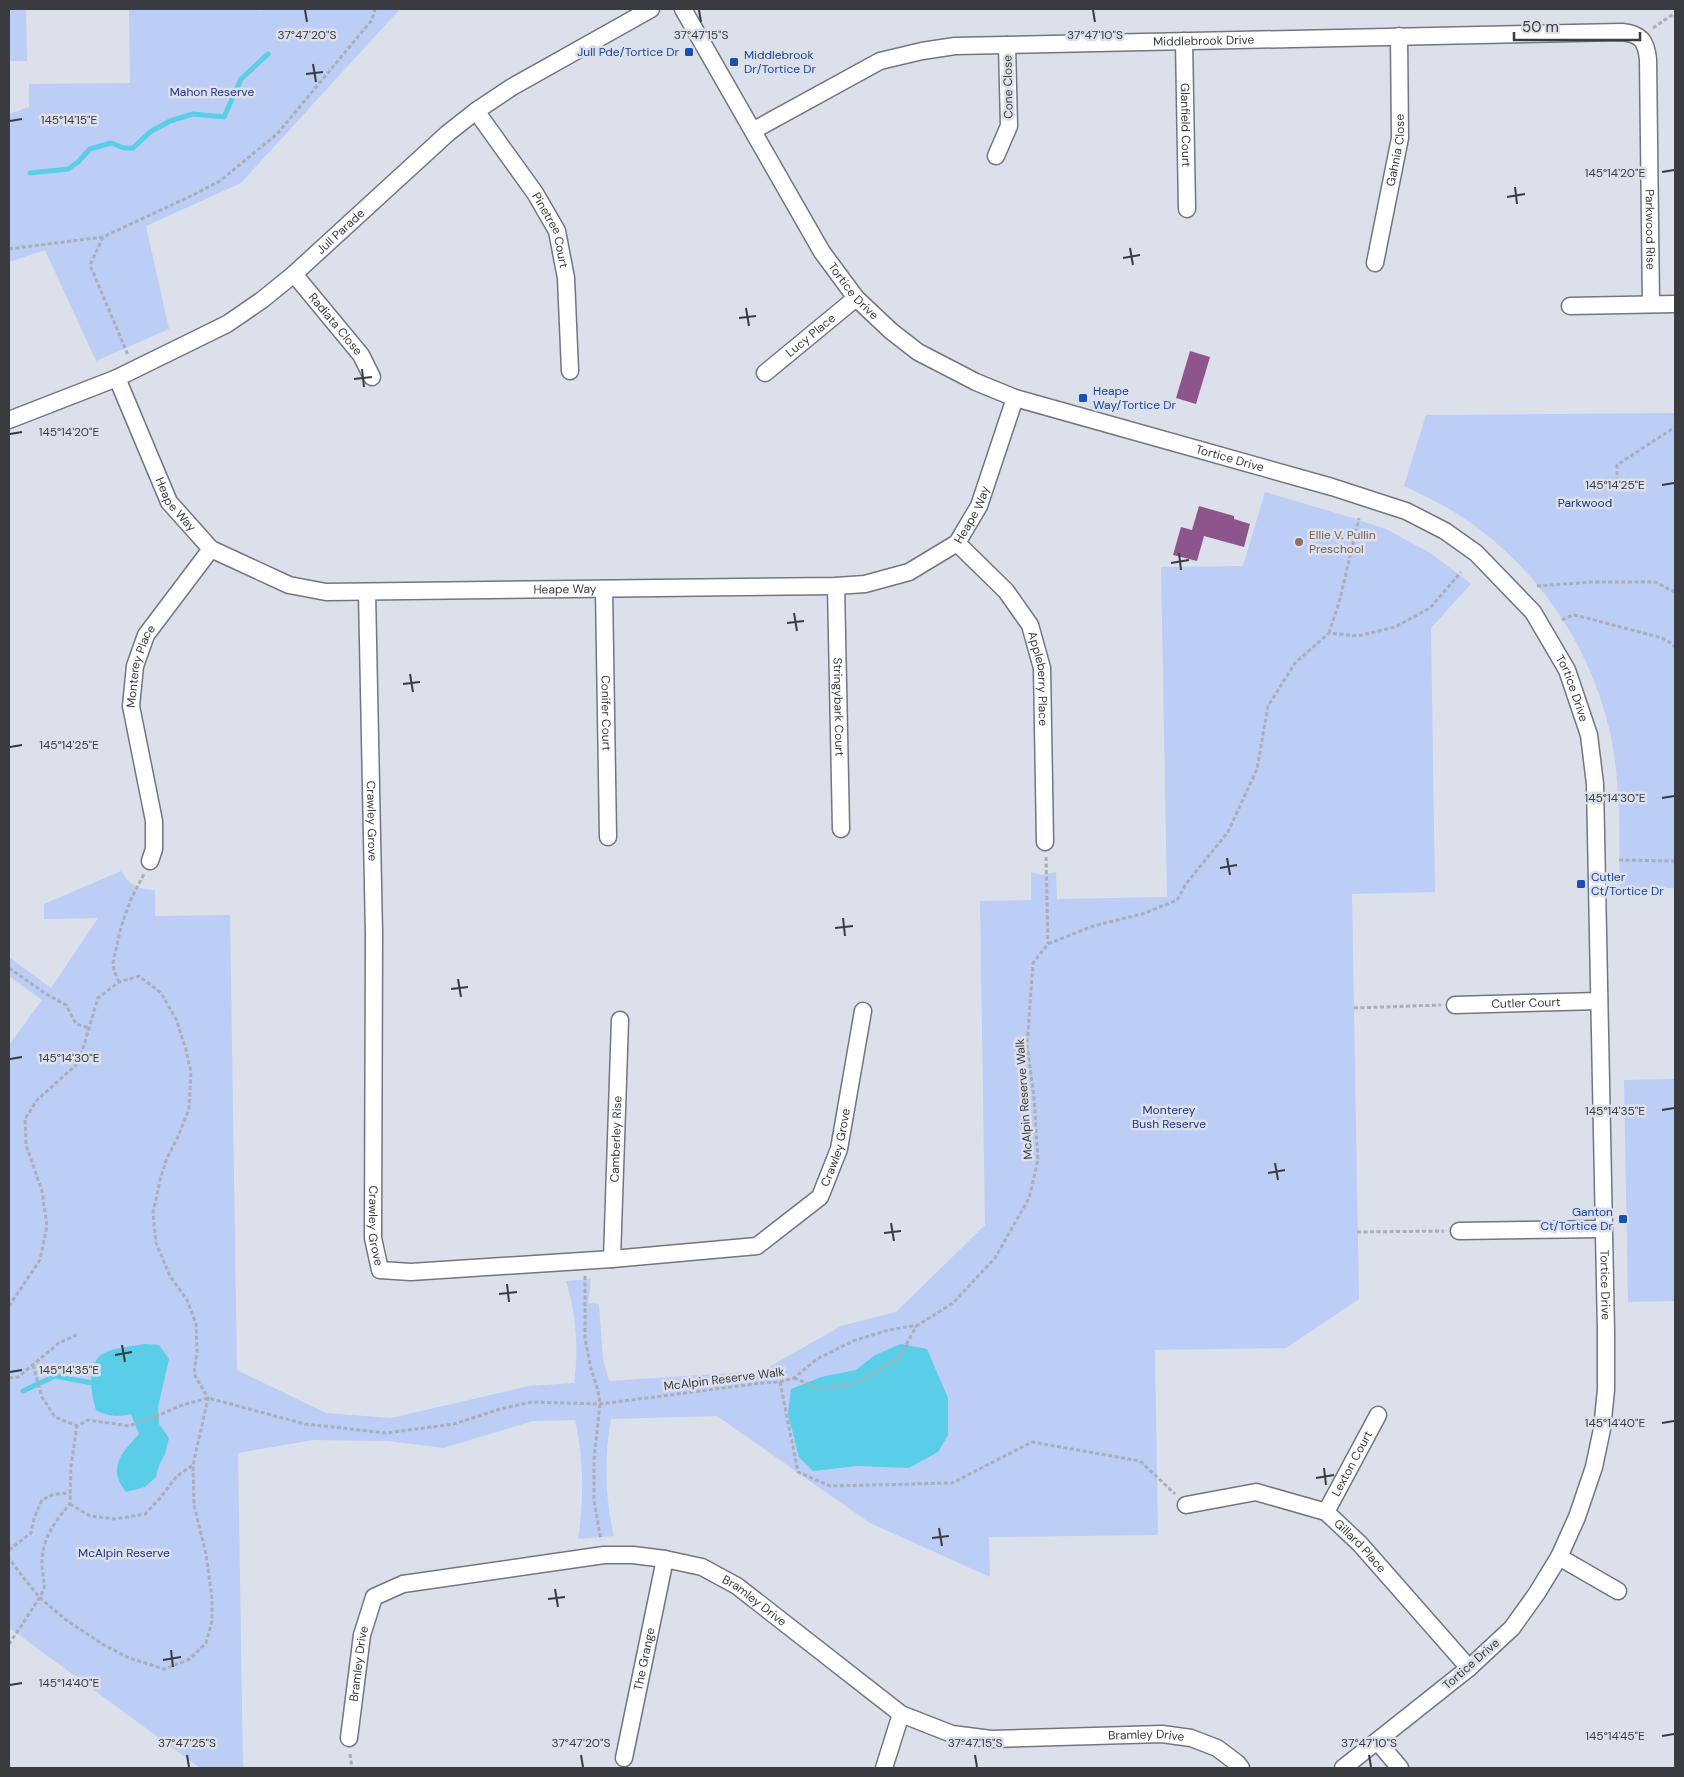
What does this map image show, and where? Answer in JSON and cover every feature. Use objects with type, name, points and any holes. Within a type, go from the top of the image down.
[{"type":"street","name":"Jull Parade","points":[[9,420],[117,378],[226,324],[262,300],[294,274],[441,140],[476,111],[512,87],[651,9]]},
{"type":"street","name":"Tortice Drive","points":[[683,9],[754,130],[822,252],[856,298],[891,331],[918,352],[976,382],[1015,398],[1332,487],[1406,511],[1445,531],[1483,559],[1533,612],[1567,670],[1589,735],[1596,784],[1606,1380],[1602,1429],[1594,1467],[1577,1516],[1559,1558],[1512,1628],[1469,1668],[1343,1768]]},
{"type":"street","name":"Middlebrook Drive","points":[[754,130],[880,61],[922,51],[955,46],[1622,32],[1632,33],[1640,38]]},
{"type":"street","name":"Gahnia Close","points":[[1375,263],[1400,138],[1399,36]]},
{"type":"street","name":"Parkwood Rise","points":[[1640,38],[1647,47],[1648,59],[1651,304]]},
{"type":"street","name":"Glanfield Court","points":[[1184,42],[1187,209]]},
{"type":"street","name":"Cone Close","points":[[996,156],[1009,126],[1007,45]]},
{"type":"street","name":"Pinetree Court","points":[[476,111],[535,193],[556,231],[566,278],[570,371]]},
{"type":"street","name":"Radiata Close","points":[[294,274],[361,355],[372,378]]},
{"type":"street","name":"Lucy Place","points":[[765,373],[856,298]]},
{"type":"street","points":[[1570,306],[1675,304]]},
{"type":"street","name":"Heape Way","points":[[117,378],[169,502],[211,549],[289,585],[326,592],[836,586],[864,584],[909,572],[957,543],[979,506],[1015,398]]},
{"type":"street","name":"Appleberry Place","points":[[957,543],[1006,592],[1030,625],[1042,668],[1045,842]]},
{"type":"street","name":"Monterey Place","points":[[150,861],[154,849],[154,821],[131,706],[135,666],[146,635],[211,549]]},
{"type":"street","name":"Stringybark Court","points":[[836,586],[841,830]]},
{"type":"street","name":"Conifer Court","points":[[604,589],[608,837]]},
{"type":"street","name":"Crawley Grove","points":[[367,592],[374,934],[373,1238],[380,1270],[411,1272],[585,1261],[757,1246],[820,1197],[839,1149],[863,1012]]},
{"type":"street","name":"Cutler Court","points":[[1455,1005],[1599,1001]]},
{"type":"street","name":"Camberley Rise","points":[[612,1259],[620,1020]]},
{"type":"street","points":[[1460,1231],[1603,1229]]},
{"type":"street","name":"Lexton Court","points":[[1326,1512],[1378,1415]]},
{"type":"street","name":"Gillard Place","points":[[1186,1505],[1256,1492],[1326,1512],[1360,1544],[1469,1668]]},
{"type":"street","name":"Bramley Drive","points":[[349,1738],[362,1635],[374,1597],[402,1584],[604,1555],[633,1555],[665,1559],[702,1567],[737,1586],[901,1714],[952,1734],[991,1739],[1162,1734],[1191,1738],[1216,1748],[1241,1768]]},
{"type":"street","points":[[1559,1558],[1618,1591]]},
{"type":"street","name":"The Grange","points":[[624,1758],[665,1559]]},
{"type":"street","points":[[884,1768],[901,1714]]},
{"type":"street","points":[[1378,1742],[1400,1768]]},
{"type":"path","points":[[9,249],[103,237],[220,181],[277,134],[372,20],[375,9]]},
{"type":"path","points":[[1640,38],[1675,13]]},
{"type":"path","points":[[103,237],[90,265],[134,370]]},
{"type":"path","points":[[1617,488],[1617,465],[1675,427]]},
{"type":"path","points":[[1045,842],[1048,873],[1048,944],[1093,926],[1142,914],[1177,900],[1186,884],[1228,832],[1257,769],[1268,706],[1296,663],[1329,633],[1340,598],[1359,518]]},
{"type":"path","points":[[1329,633],[1358,636],[1394,628],[1430,608],[1461,572]]},
{"type":"path","points":[[1537,586],[1592,582],[1655,582],[1675,592]]},
{"type":"path","points":[[1562,620],[1572,615],[1579,616],[1662,638],[1668,640],[1675,647]]},
{"type":"path","points":[[1619,860],[1675,861]]},
{"type":"path","points":[[119,982],[113,963],[121,927],[131,899],[150,861]]},
{"type":"path","name":"McAlpin Reserve Walk","points":[[208,1398],[305,1424],[386,1433],[454,1424],[500,1409],[532,1402],[600,1404],[780,1382],[794,1378],[817,1360],[853,1341],[889,1330],[918,1325],[953,1303],[995,1258],[1029,1198],[1038,1160],[1034,1097],[1027,1045],[1033,963],[1048,944]]},
{"type":"path","points":[[9,968],[46,994],[66,1005],[76,1024],[89,1028]]},
{"type":"path","points":[[9,1306],[40,1260],[47,1226],[42,1191],[26,1145],[26,1119],[37,1100],[76,1066],[98,998],[119,982],[139,976],[161,992],[176,1019],[191,1072],[189,1109],[160,1180],[153,1213],[156,1243],[170,1276],[187,1300],[196,1324],[197,1351],[194,1374],[208,1398],[193,1465],[194,1505],[206,1554],[212,1599],[212,1621],[206,1644],[190,1659],[164,1669],[129,1658],[104,1645],[66,1620],[39,1597],[9,1559]]},
{"type":"path","points":[[1354,1008],[1455,1005]]},
{"type":"path","points":[[1357,1232],[1460,1231]]},
{"type":"path","points":[[585,1261],[585,1338],[600,1404],[594,1459],[594,1500],[604,1555]]},
{"type":"path","points":[[794,1378],[821,1389],[856,1384],[899,1358],[918,1325]]},
{"type":"path","points":[[9,1378],[18,1377],[59,1343],[78,1334]]},
{"type":"path","points":[[33,1365],[42,1397],[55,1417],[77,1426]]},
{"type":"path","points":[[780,1382],[798,1472],[830,1486],[952,1483],[1032,1442],[1140,1461],[1186,1505]]},
{"type":"path","points":[[77,1426],[88,1420],[129,1426],[179,1406],[208,1398]]},
{"type":"path","points":[[9,1644],[44,1590],[42,1564],[44,1545],[58,1517],[70,1504],[71,1466],[77,1426]]},
{"type":"path","points":[[70,1504],[90,1516],[115,1520],[145,1514],[177,1476],[193,1465]]},
{"type":"path","points":[[9,1550],[31,1533],[34,1519],[42,1500],[54,1494],[70,1493]]},
{"type":"green space","points":[[9,9],[26,9],[27,61],[9,61]]},
{"type":"green space","name":"Mahon Reserve","points":[[129,9],[257,9],[260,11],[262,9],[400,9],[241,183],[146,226],[169,329],[96,361],[45,250],[9,262],[9,114],[29,107],[29,84],[130,83]]},
{"type":"green space","name":"Parkwood","points":[[1675,413],[1675,888],[1620,889],[1618,794],[1611,737],[1603,705],[1592,674],[1578,645],[1542,590],[1497,543],[1455,512],[1404,486],[1426,415]]},
{"type":"green space","points":[[1265,492],[1386,529],[1432,554],[1471,584],[1431,628],[1435,892],[1352,894],[1359,1299],[1286,1348],[1155,1350],[1158,1535],[989,1537],[990,1577],[870,1523],[717,1416],[611,1419],[607,1448],[606,1478],[614,1536],[578,1539],[582,1480],[575,1420],[533,1421],[443,1448],[388,1441],[313,1440],[238,1453],[243,1768],[200,1768],[11,1629],[9,1631],[9,1045],[42,1000],[9,976],[9,957],[51,988],[98,918],[44,919],[44,904],[121,871],[127,880],[135,886],[155,890],[155,916],[230,915],[237,1370],[326,1413],[391,1418],[529,1386],[574,1383],[576,1332],[566,1281],[591,1279],[588,1303],[599,1304],[603,1359],[609,1381],[762,1371],[841,1326],[896,1312],[985,1225],[980,901],[1031,900],[1031,872],[1041,875],[1056,872],[1057,899],[1167,897],[1161,567],[1243,566]]},
{"type":"green space","points":[[1675,1079],[1675,1301],[1628,1302],[1624,1080]]},
{"type":"shaded area","points":[[145,1344],[159,1345],[169,1359],[158,1407],[159,1424],[169,1438],[156,1477],[145,1487],[126,1492],[117,1475],[117,1468],[122,1455],[139,1434],[131,1414],[113,1416],[96,1410],[91,1387],[92,1370],[99,1356],[106,1352]]},
{"type":"shaded area","points":[[901,1344],[927,1349],[948,1398],[948,1435],[938,1452],[909,1468],[857,1466],[813,1471],[799,1457],[788,1414],[791,1389],[821,1377],[856,1370],[875,1355]]},
{"type":"building","points":[[1190,351],[1210,357],[1196,404],[1176,398]]},
{"type":"building","points":[[1199,506],[1234,516],[1234,519],[1250,524],[1244,547],[1204,536],[1197,561],[1173,555],[1181,527],[1192,530]]},
{"type":"waterway","points":[[30,173],[68,169],[78,162],[90,149],[111,143],[124,148],[133,148],[150,132],[170,121],[193,114],[224,117],[241,79],[268,54]]},
{"type":"waterway","points":[[23,1391],[55,1376],[92,1383]]},
{"type":"place","name":"Jull Pde/Tortice Dr","points":[[689,52]]},
{"type":"place","name":"Middlebrook Dr/Tortice Dr","points":[[734,62]]},
{"type":"place","name":"Heape Way/Tortice Dr","points":[[1083,398]]},
{"type":"place","name":"Ellie V. Pullin Preschool","points":[[1299,542]]},
{"type":"place","name":"Cutler Ct/Tortice Dr","points":[[1581,884]]},
{"type":"place","name":"Ganton Ct/Tortice Dr","points":[[1623,1219]]},
{"type":"park label","name":"Monterey Bush Reserve","points":[[1169,1117]]},
{"type":"park label","name":"McAlpin Reserve","points":[[124,1553]]}]
